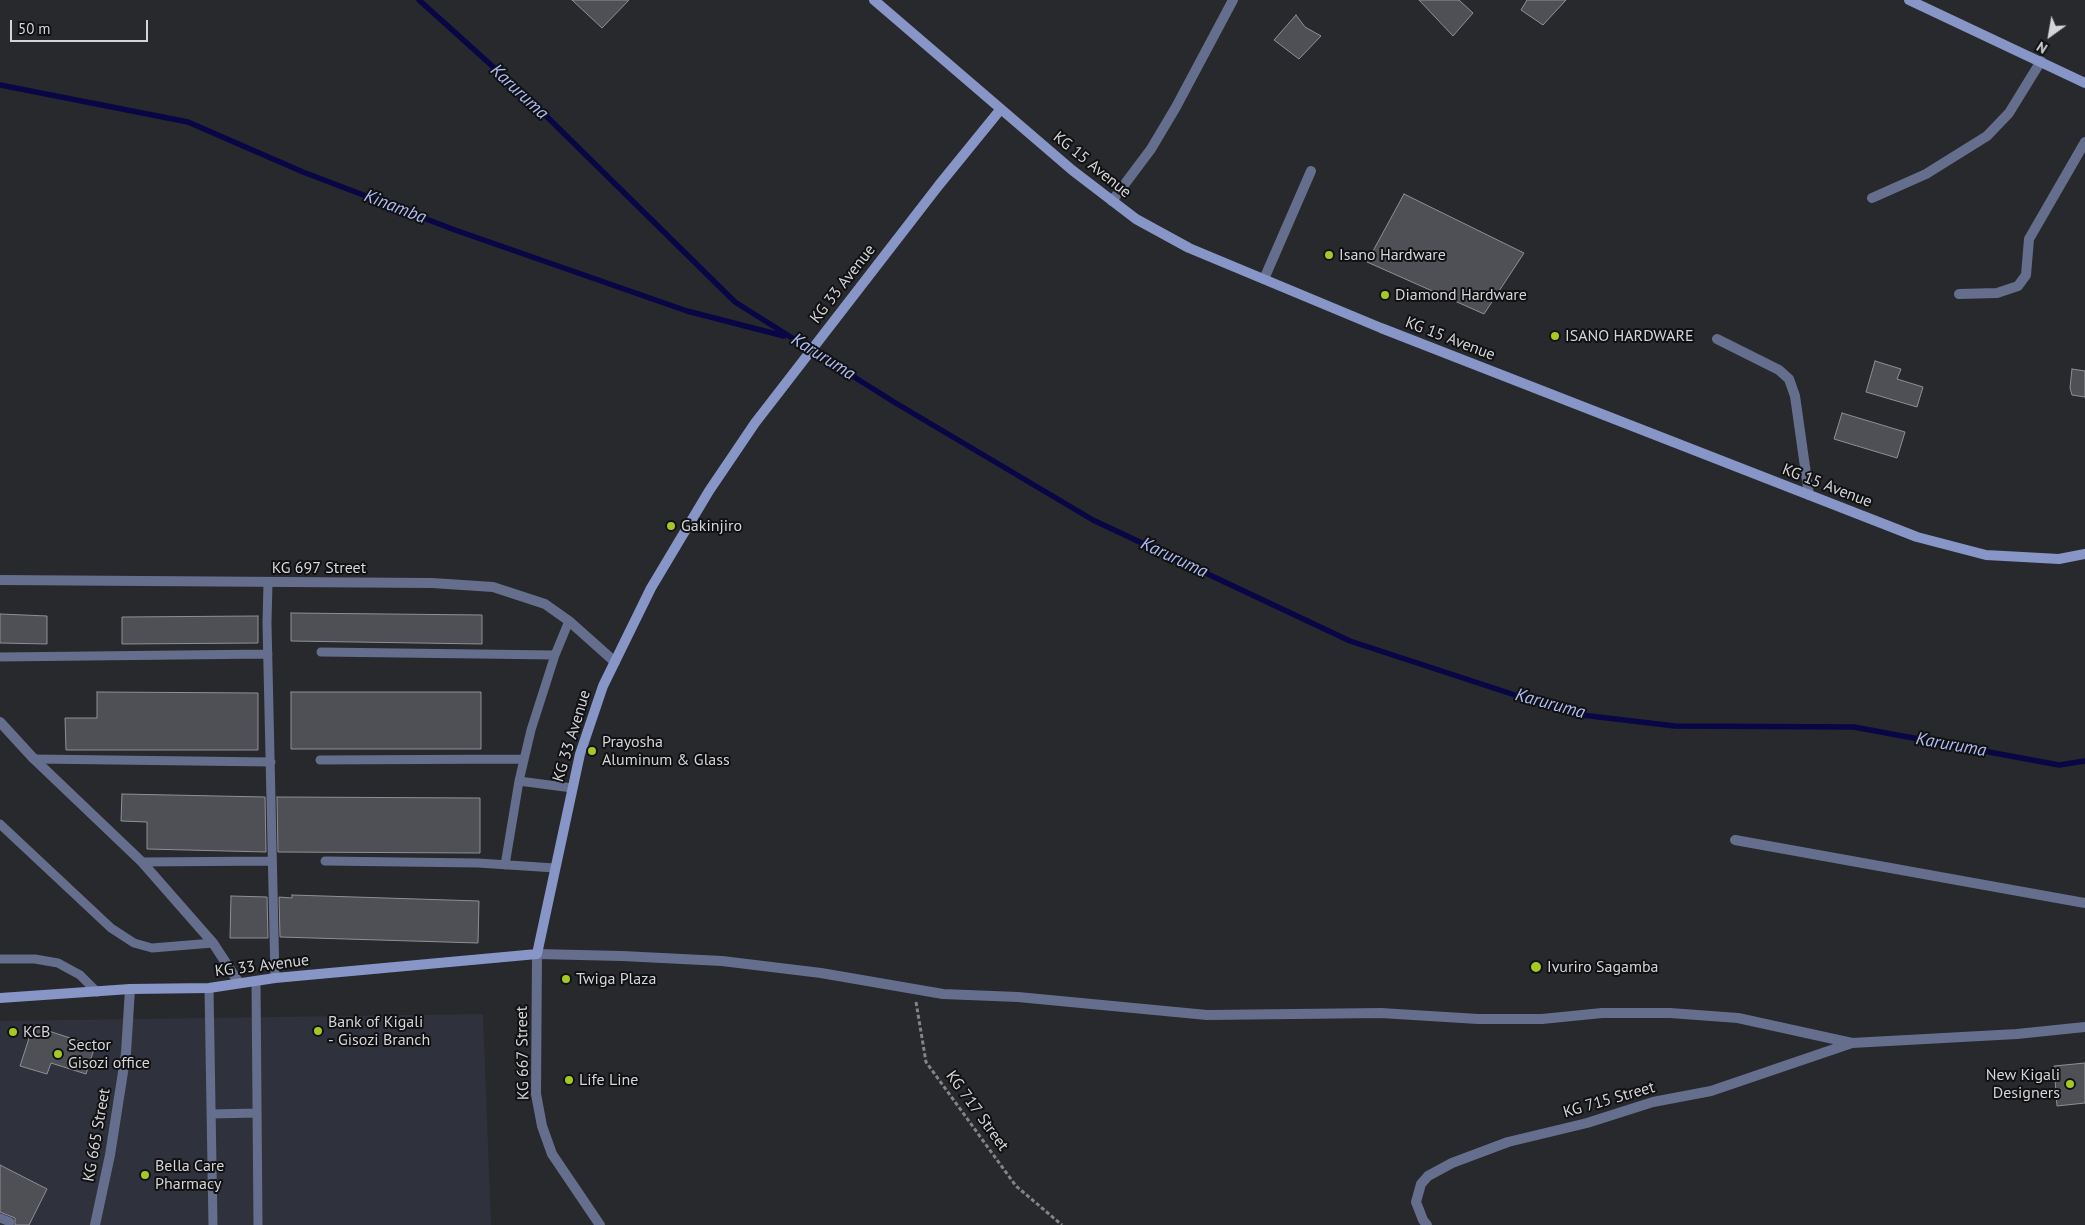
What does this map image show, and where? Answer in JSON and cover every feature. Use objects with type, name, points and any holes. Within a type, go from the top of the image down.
[{"type":"main road","name":"KG 15 Avenue","points":[[874,0],[1000,110],[1112,201],[1136,219],[1189,248],[1381,328],[1917,537],[1986,555],[2059,559],[2085,554]]},
{"type":"main road","points":[[1909,0],[2085,82]]},
{"type":"main road","name":"KG 33 Avenue","points":[[0,998],[130,989],[209,988],[276,978],[537,954],[580,754],[603,686],[651,588],[709,491],[755,423],[939,185],[1000,110]]},
{"type":"street","points":[[1112,201],[1156,140],[1234,0]]},
{"type":"street","points":[[1872,198],[1926,174],[1987,136],[2009,113],[2042,62]]},
{"type":"street","points":[[1959,294],[1997,293],[2018,286],[2026,275],[2029,238],[2085,142]]},
{"type":"street","points":[[1264,279],[1311,171]]},
{"type":"street","points":[[1717,339],[1779,370],[1789,380],[1795,396],[1810,495]]},
{"type":"street","name":"KG 697 Street","points":[[0,580],[432,584],[493,587],[544,604],[569,621],[615,662]]},
{"type":"street","points":[[0,722],[34,759],[142,862],[213,942],[239,983]]},
{"type":"street","points":[[1735,840],[2085,903]]},
{"type":"street","points":[[537,954],[722,961],[820,973],[943,994],[1018,997],[1206,1015],[1381,1013],[1478,1019],[1542,1019],[1602,1013],[1670,1013],[1738,1018],[1852,1043],[2017,1034],[2085,1027]]},
{"type":"street","name":"KG 667 Street","points":[[537,954],[536,1094],[542,1126],[552,1154],[600,1225]]},
{"type":"street","name":"KG 665 Street","points":[[95,1225],[110,1155],[123,1072],[130,989]]},
{"type":"street","name":"KG 715 Street","points":[[1427,1225],[1416,1202],[1421,1184],[1428,1176],[1452,1163],[1508,1142],[1587,1123],[1653,1102],[1711,1091],[1852,1043]]},
{"type":"lane","points":[[268,583],[267,623],[276,978]]},
{"type":"lane","points":[[505,865],[519,781],[531,730],[555,655],[569,621]]},
{"type":"lane","points":[[321,652],[555,655]]},
{"type":"lane","points":[[0,658],[268,654]]},
{"type":"lane","points":[[34,759],[270,762]]},
{"type":"lane","points":[[320,760],[524,759]]},
{"type":"lane","points":[[519,781],[572,788]]},
{"type":"lane","points":[[0,824],[104,922],[134,943],[152,948],[213,942]]},
{"type":"lane","points":[[142,862],[272,861]]},
{"type":"lane","points":[[324,861],[555,868]]},
{"type":"lane","points":[[0,959],[35,959],[58,963],[80,974],[97,992]]},
{"type":"lane","points":[[256,982],[258,1225]]},
{"type":"lane","points":[[209,988],[214,1225]]},
{"type":"lane","points":[[212,1114],[257,1114]]},
{"type":"lane","points":[[0,1218],[10,1222]]},
{"type":"path","name":"KG 717 Street","points":[[914,989],[926,1062],[1016,1186],[1062,1225]]},
{"type":"shaded area","points":[[483,1014],[491,1225],[0,1225],[0,1021]]},
{"type":"building","points":[[572,0],[629,0],[602,28]]},
{"type":"building","points":[[1419,0],[1459,0],[1473,13],[1453,36]]},
{"type":"building","points":[[1527,0],[1566,0],[1543,25],[1521,10]]},
{"type":"building","points":[[1296,15],[1305,27],[1321,36],[1299,59],[1274,40]]},
{"type":"building","points":[[1404,194],[1524,253],[1484,314],[1367,262]]},
{"type":"building","points":[[1875,361],[1901,369],[1897,379],[1923,387],[1917,407],[1866,392]]},
{"type":"building","points":[[2072,369],[2085,371],[2085,397],[2072,395],[2070,388]]},
{"type":"building","points":[[1842,413],[1905,432],[1897,458],[1834,439]]},
{"type":"building","points":[[291,613],[482,615],[482,644],[291,641]]},
{"type":"building","points":[[0,614],[47,616],[47,644],[0,643]]},
{"type":"building","points":[[258,616],[258,643],[122,644],[122,617]]},
{"type":"building","points":[[97,692],[258,693],[258,750],[66,750],[65,718],[97,718]]},
{"type":"building","points":[[291,692],[481,692],[481,749],[291,749]]},
{"type":"building","points":[[122,794],[265,797],[266,852],[147,849],[147,822],[121,821]]},
{"type":"building","points":[[277,797],[480,798],[480,853],[278,852]]},
{"type":"building","points":[[292,895],[479,901],[478,943],[280,937],[279,897],[292,898]]},
{"type":"building","points":[[231,896],[267,897],[268,938],[230,938]]},
{"type":"building","name":"Sector Gisozi office","points":[[33,1026],[95,1046],[86,1074],[51,1063],[47,1074],[20,1066]]},
{"type":"building","name":"New Kigali Designers","points":[[2085,1063],[2085,1103],[2057,1106],[2054,1066]]},
{"type":"building","points":[[0,1165],[47,1189],[29,1225],[15,1225],[15,1218],[0,1212]]},
{"type":"waterway","name":"Karuruma","points":[[419,0],[531,101],[735,302],[894,402],[1093,520],[1350,641],[1573,714],[1675,726],[1854,727],[2059,765],[2085,761]]},
{"type":"waterway","name":"Kinamba","points":[[0,85],[188,122],[303,172],[455,230],[687,311],[784,336]]},
{"type":"place","name":"Isano Hardware","points":[[1329,255]]},
{"type":"place","name":"Diamond Hardware","points":[[1385,295]]},
{"type":"place","name":"ISANO HARDWARE","points":[[1555,336]]},
{"type":"place","name":"Gakinjiro","points":[[671,526]]},
{"type":"place","name":"Prayosha Aluminum & Glass","points":[[592,751]]},
{"type":"place","name":"Ivuriro Sagamba","points":[[1536,967]]},
{"type":"place","name":"Twiga Plaza","points":[[566,979]]},
{"type":"place","name":"Bank of Kigali - Gisozi Branch","points":[[318,1031]]},
{"type":"place","name":"KCB","points":[[13,1032]]},
{"type":"place","name":"Sector Gisozi office","points":[[58,1054]]},
{"type":"place","name":"Life Line","points":[[569,1080]]},
{"type":"place","name":"New Kigali Designers","points":[[2070,1084]]},
{"type":"place","name":"Bella Care Pharmacy","points":[[145,1175]]}]
